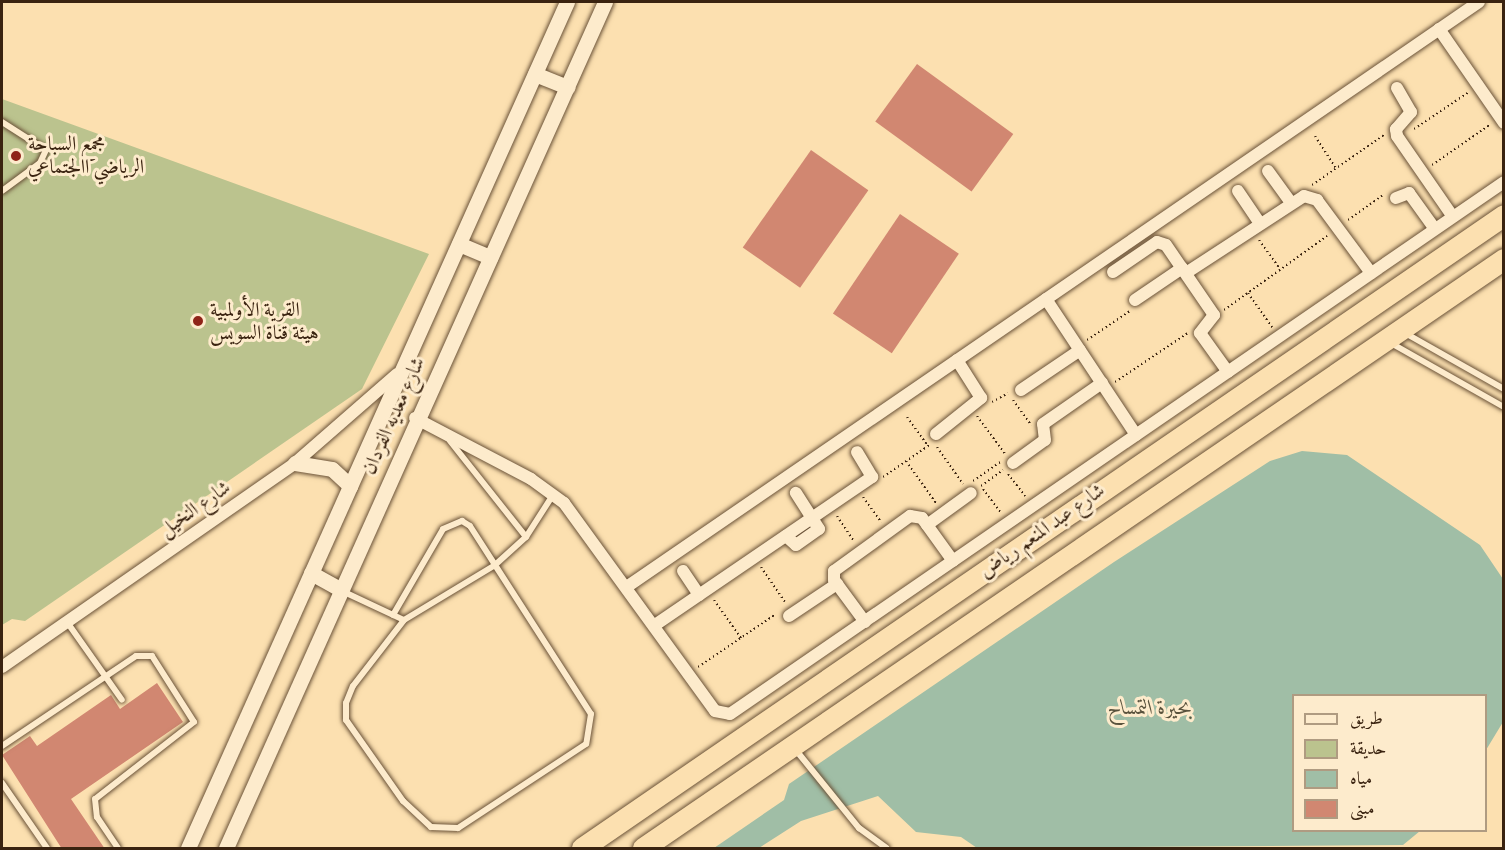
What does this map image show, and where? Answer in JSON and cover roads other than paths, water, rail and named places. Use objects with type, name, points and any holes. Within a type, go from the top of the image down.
[{"type":"highway","name":"شارع عبد المنعم رياض","points":[[582,849],[1503,215]]},
{"type":"highway","name":"شارع عبد المنعم رياض","points":[[643,849],[1503,259]]},
{"type":"highway","points":[[721,752],[740,782]]},
{"type":"street","name":"شارع معديه الفردان","points":[[188,849],[567,2]]},
{"type":"street","name":"شارع معديه الفردان","points":[[226,849],[342,591],[415,418],[605,2]]},
{"type":"street","points":[[628,586],[1479,2]]},
{"type":"street","points":[[1439,29],[1502,120]]},
{"type":"street","points":[[536,74],[567,87]]},
{"type":"street","points":[[1397,88],[1411,112],[1396,129],[1399,139],[1453,217]]},
{"type":"street","points":[[1268,171],[1290,201]]},
{"type":"street","points":[[415,418],[554,495],[584,524],[715,711],[730,714],[1503,182]]},
{"type":"street","points":[[1238,191],[1255,225]]},
{"type":"street","points":[[1394,193],[1408,193],[1435,229]]},
{"type":"street","points":[[1135,300],[1184,271],[1290,201],[1304,196],[1317,200],[1371,273]]},
{"type":"street","points":[[1113,272],[1160,242],[1184,271],[1215,317],[1200,331],[1228,372]]},
{"type":"street","points":[[459,244],[490,257]]},
{"type":"street","points":[[1046,299],[1136,435]]},
{"type":"street","points":[[1021,390],[1080,350]]},
{"type":"street","points":[[934,438],[981,399],[957,360]]},
{"type":"street","name":"شارع النخيل","points":[[2,667],[295,463],[400,371]]},
{"type":"street","points":[[1010,460],[1045,440],[1043,424],[1104,386]]},
{"type":"street","points":[[655,625],[857,488],[873,474],[857,452]]},
{"type":"street","points":[[295,463],[326,466],[350,486]]},
{"type":"street","points":[[924,522],[972,489]]},
{"type":"street","points":[[796,493],[813,518]]},
{"type":"street","points":[[865,622],[837,584],[834,571],[910,516],[924,522],[953,561]]},
{"type":"street","points":[[683,571],[703,593]]},
{"type":"street","points":[[311,573],[342,591]]},
{"type":"street","points":[[784,614],[837,584]]},
{"type":"lane","points":[[2,122],[46,150],[40,163],[2,191]]},
{"type":"lane","points":[[1394,335],[1503,389]]},
{"type":"lane","points":[[1394,335],[1503,407]]},
{"type":"lane","points":[[439,430],[526,537]]},
{"type":"lane","points":[[393,615],[443,530],[452,524],[470,526],[495,565],[591,714],[591,729],[586,744],[458,828],[431,827],[403,801],[346,720],[353,686],[404,620],[495,565],[526,537],[554,495]]},
{"type":"lane","points":[[342,591],[404,620]]},
{"type":"lane","points":[[66,622],[122,700]]},
{"type":"lane","points":[[2,746],[136,656],[149,654],[194,722],[95,799],[97,818],[118,849]]},
{"type":"lane","points":[[792,746],[859,828],[887,849]]},
{"type":"lane","points":[[2,783],[47,849]]},
{"type":"water","name":"بحيرة التمساح","points":[[1302,451],[1347,455],[1480,545],[1503,579],[1503,722],[1487,748],[1487,694],[1292,694],[1292,832],[1419,832],[1403,845],[977,848],[961,837],[916,832],[878,796],[801,821],[759,848],[714,848],[784,800],[789,784],[1114,562],[1270,461]]},
{"type":"place","name":"مجمع السباحة الرياضي االجتماعي","points":[[16,156]]},
{"type":"place","name":"القرية الأولمبية هيئة قناة السويس","points":[[198,321]]}]
